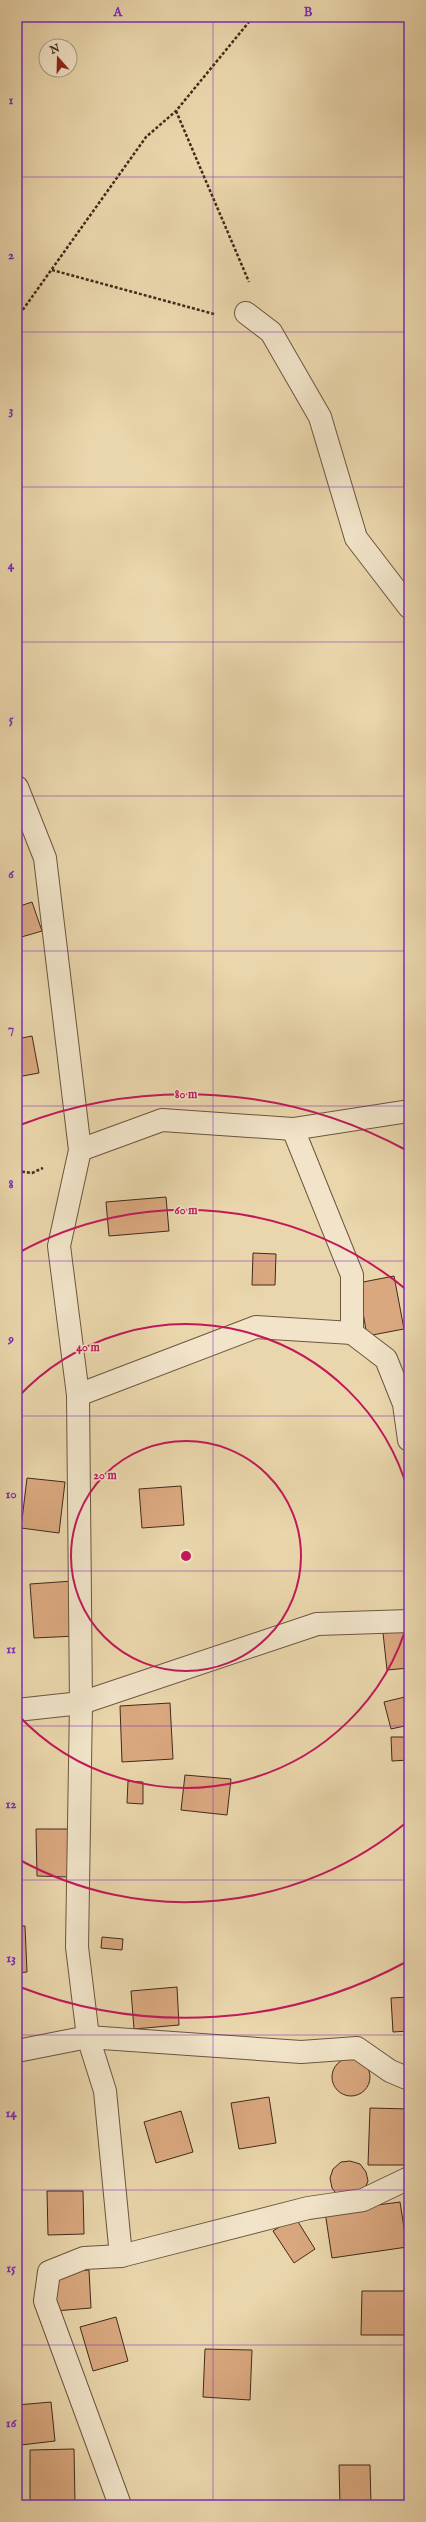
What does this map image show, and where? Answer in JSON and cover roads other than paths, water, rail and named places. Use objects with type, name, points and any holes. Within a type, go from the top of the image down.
[{"type":"street","points":[[246,313],[271,332],[320,417],[356,538],[409,607]]},
{"type":"street","points":[[17,787],[45,858],[80,1150],[59,1246],[78,1395],[81,1703],[77,1947],[88,2037],[105,2091],[122,2256]]},
{"type":"street","points":[[80,1150],[162,1120],[294,1129],[409,1111]]},
{"type":"street","points":[[294,1129],[352,1275],[352,1333]]},
{"type":"street","points":[[78,1395],[256,1327],[352,1333],[386,1359],[404,1404],[409,1440]]},
{"type":"street","points":[[17,1710],[81,1703],[317,1624],[409,1621]]},
{"type":"street","points":[[17,2051],[88,2037],[301,2052],[357,2048],[390,2071],[409,2079]]},
{"type":"street","points":[[120,2505],[46,2301],[49,2272],[84,2258],[122,2256],[308,2208],[363,2200],[409,2178]]}]
